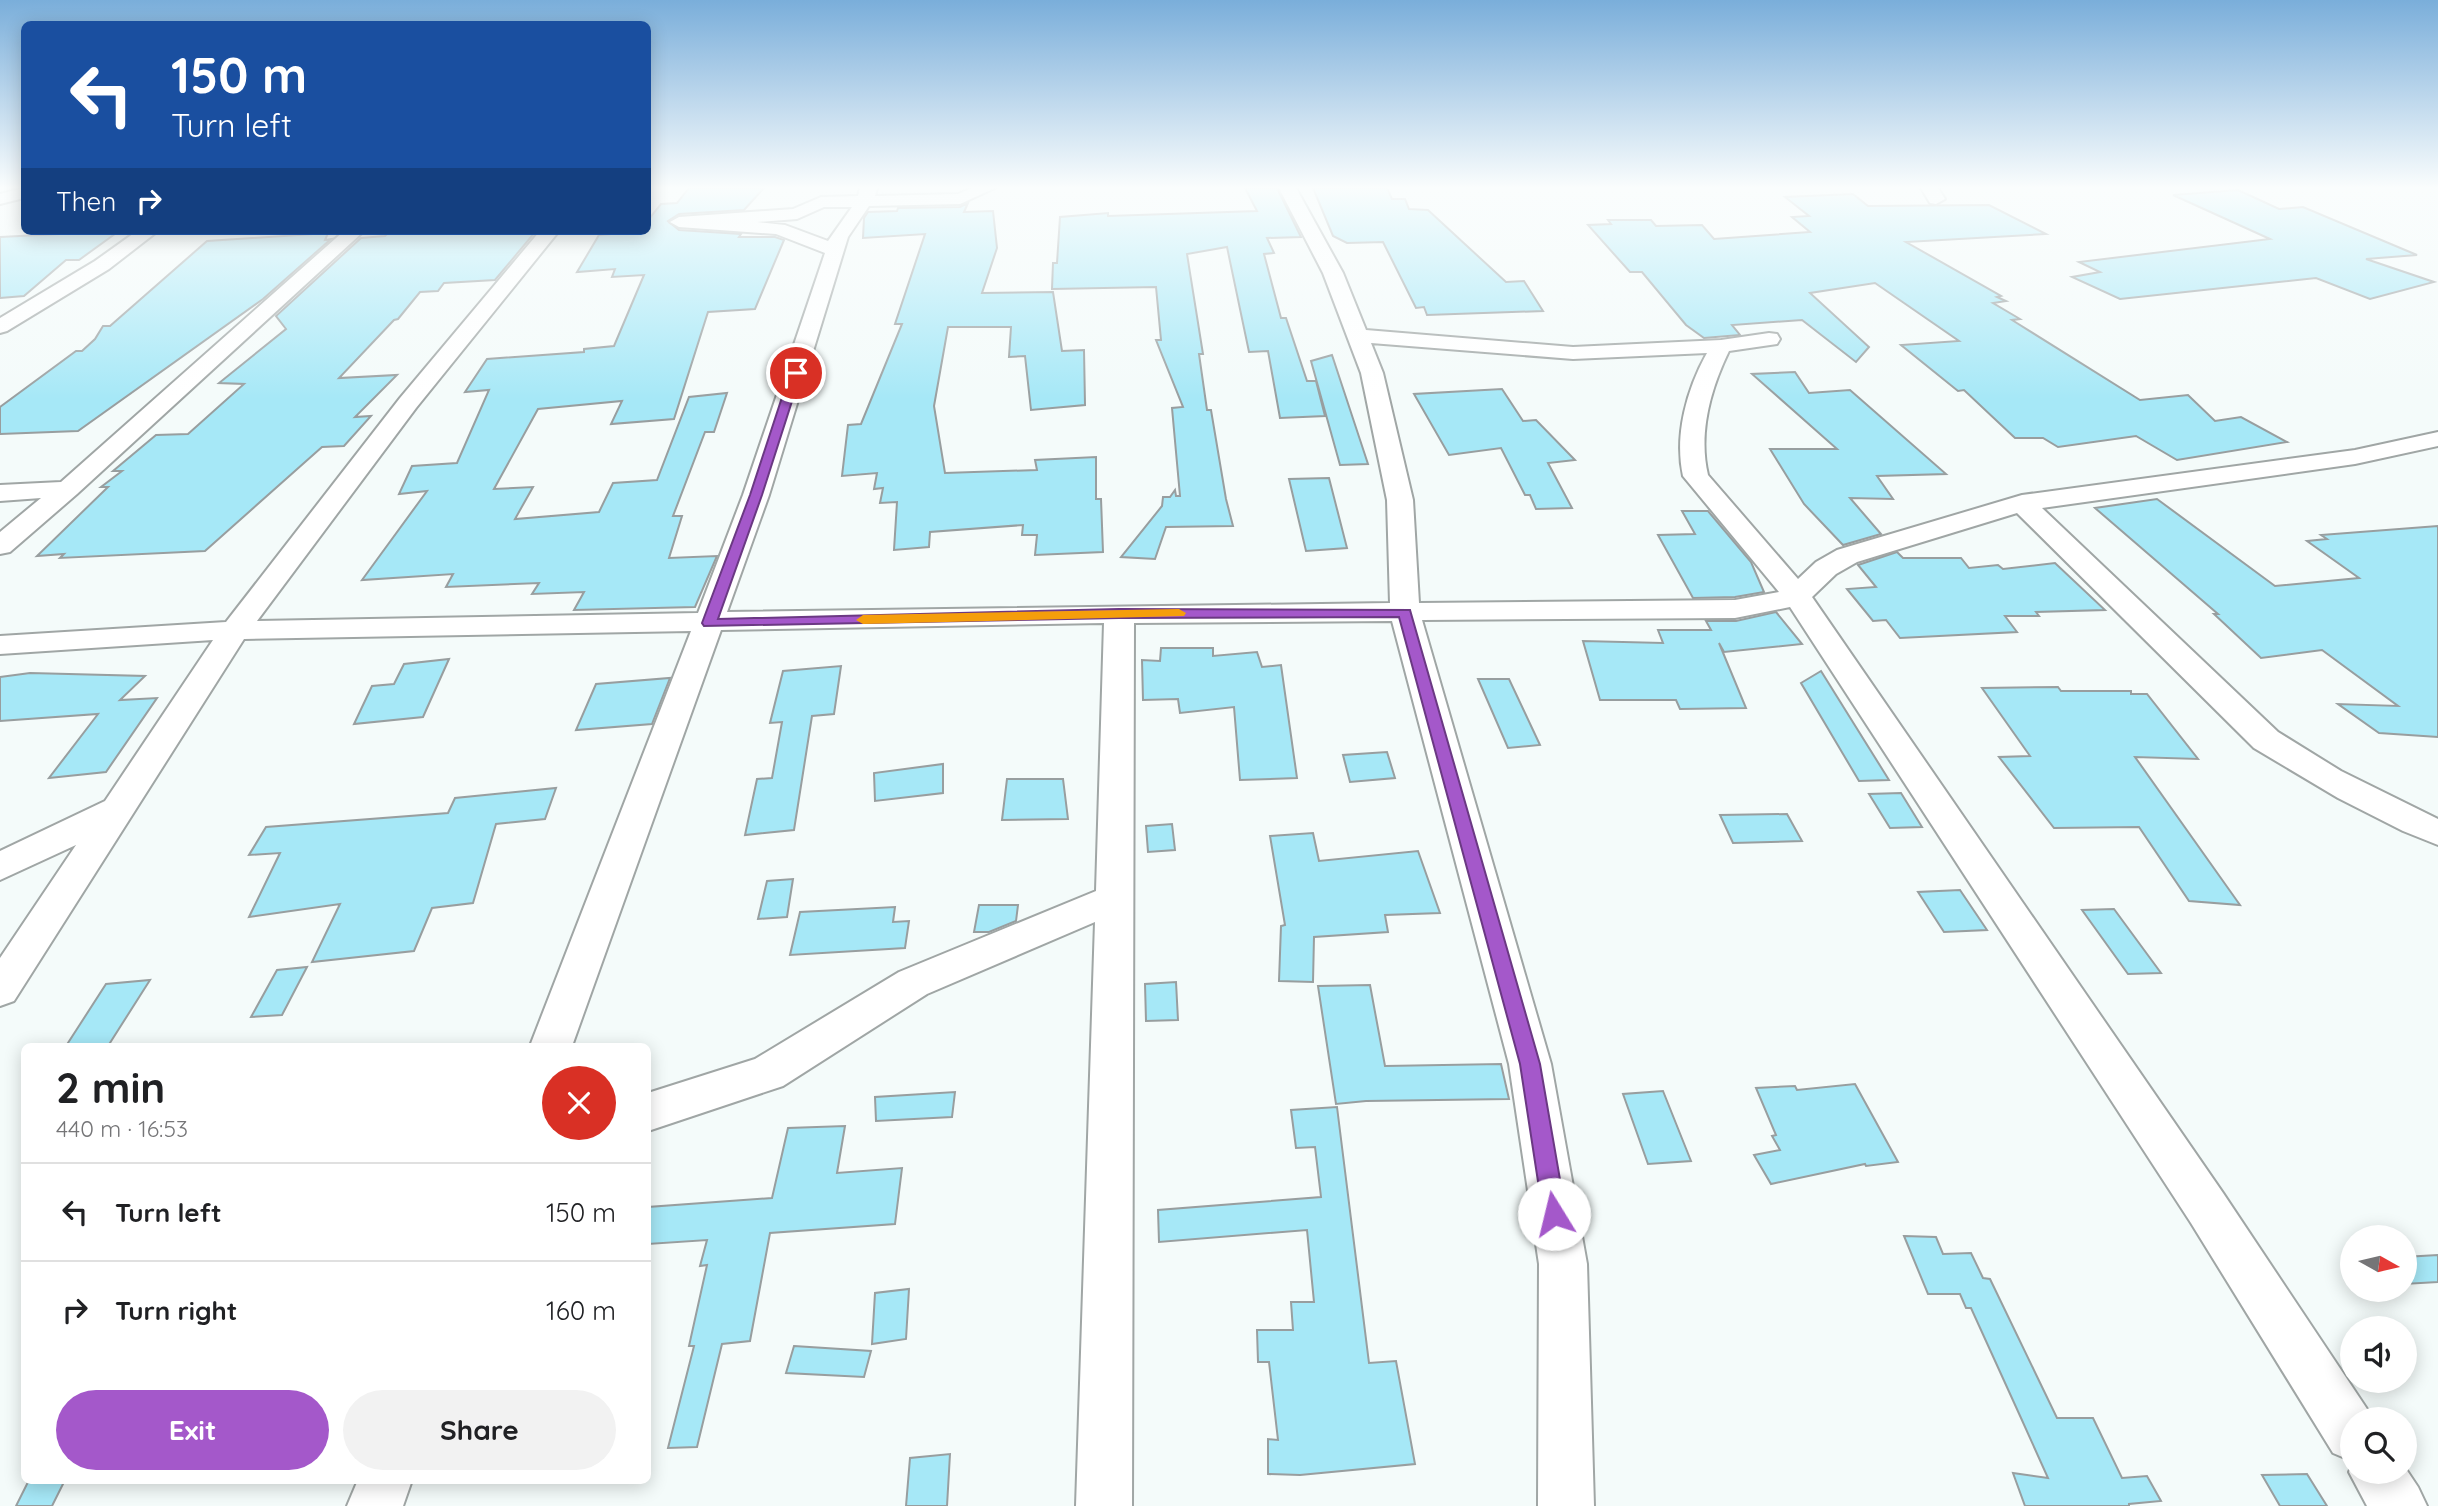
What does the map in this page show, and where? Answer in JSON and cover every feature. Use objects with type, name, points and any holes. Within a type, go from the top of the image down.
[{"type":"street","points":[[0,327],[111,258]]},
{"type":"street","points":[[0,546],[68,489],[325,258]]},
{"type":"street","points":[[0,990],[235,630],[408,403],[527,258]]},
{"type":"street","points":[[552,1043],[756,495],[832,258]]},
{"type":"street","points":[[1325,258],[1372,373],[1401,500],[1405,613],[1530,1064],[1563,1264],[1566,1506]]},
{"type":"street","points":[[1359,336],[1573,353],[1721,346],[1769,339]]},
{"type":"street","points":[[1721,346],[1703,382],[1693,440],[1692,466],[1707,490],[1797,596],[2207,1208],[2340,1415]]},
{"type":"street","points":[[0,645],[235,630],[1119,614],[1735,609],[1774,603],[1797,596],[1826,568],[1847,556],[2022,503],[2355,457],[2438,439]]},
{"type":"street","points":[[0,493],[68,489]]},
{"type":"street","points":[[2022,503],[2266,740],[2358,797],[2438,834]]},
{"type":"street","points":[[1104,1506],[1119,614]]},
{"type":"street","points":[[0,867],[116,810]]},
{"type":"street","points":[[651,1111],[768,1073],[913,983],[1115,898]]},
{"type":"street","points":[[375,1506],[383,1484]]},
{"type":"street","points":[[2384,1484],[2399,1506]]},
{"type":"building","points":[[0,258],[81,258],[66,260],[24,296],[0,298]]},
{"type":"building","points":[[187,258],[309,258],[263,299],[78,431],[0,434],[0,407],[76,351],[82,351],[95,339],[103,326],[110,326]]},
{"type":"building","points":[[339,258],[513,258],[495,280],[444,283],[438,291],[420,292],[398,319],[394,320],[339,378],[397,375],[355,417],[371,416],[344,446],[322,447],[205,551],[60,558],[64,554],[37,556],[108,487],[101,487],[122,471],[113,471],[156,435],[188,434],[244,384],[219,383],[286,329],[276,316]]},
{"type":"building","points":[[585,258],[776,258],[755,309],[708,312],[674,419],[611,424],[622,401],[538,409],[494,489],[533,487],[515,519],[599,512],[613,483],[657,480],[689,397],[727,393],[714,432],[705,432],[673,516],[682,516],[669,558],[717,556],[695,607],[574,610],[584,592],[532,594],[539,583],[446,587],[453,574],[362,580],[427,491],[399,494],[412,466],[457,463],[489,390],[465,392],[487,359],[584,352],[584,349],[614,346],[644,275],[612,277],[615,269],[577,272]]},
{"type":"building","points":[[917,258],[994,258],[982,293],[1053,292],[1062,351],[1084,350],[1085,405],[1031,410],[1025,356],[1009,357],[1011,327],[948,327],[934,406],[945,473],[1037,470],[1035,460],[1096,457],[1096,499],[1101,499],[1103,552],[1035,555],[1037,535],[1022,535],[1023,525],[930,532],[929,547],[894,550],[897,502],[880,503],[883,488],[874,489],[877,473],[842,476],[848,425],[861,424],[902,324],[895,324]]},
{"type":"building","points":[[1057,258],[1188,258],[1203,354],[1199,354],[1207,410],[1211,410],[1233,526],[1166,527],[1155,559],[1121,557],[1162,506],[1163,497],[1170,497],[1175,490],[1176,496],[1180,496],[1172,408],[1183,407],[1156,340],[1161,340],[1156,287],[1052,289],[1053,263],[1057,263]]},
{"type":"building","points":[[1229,258],[1265,258],[1281,318],[1286,318],[1307,381],[1316,381],[1325,416],[1280,418],[1268,351],[1249,352]]},
{"type":"building","points":[[1391,258],[1480,258],[1506,282],[1524,281],[1543,311],[1427,315],[1424,307],[1416,308]]},
{"type":"building","points":[[1618,258],[1935,258],[2001,296],[1997,297],[2006,301],[1993,303],[2020,319],[2012,320],[2140,400],[2188,395],[2215,421],[2241,417],[2287,442],[2177,460],[2136,436],[2058,447],[2043,438],[2015,438],[1964,390],[1958,391],[1901,345],[1959,341],[1875,283],[1810,293],[1869,347],[1856,362],[1802,320],[1732,325],[1740,335],[1704,338],[1686,325],[1642,272],[1630,272]]},
{"type":"building","points":[[2110,258],[2375,258],[2366,259],[2434,282],[2370,299],[2316,278],[2120,299],[2072,277],[2100,272],[2079,262]]},
{"type":"building","points":[[1332,355],[1368,464],[1340,465],[1311,361]]},
{"type":"building","points":[[1795,372],[1809,393],[1850,390],[1946,474],[1877,476],[1893,499],[1850,498],[1881,534],[1843,545],[1804,504],[1770,449],[1837,449],[1752,374]]},
{"type":"building","points":[[1502,389],[1523,421],[1536,420],[1575,460],[1548,463],[1572,508],[1536,509],[1530,495],[1525,495],[1501,448],[1449,455],[1414,394]]},
{"type":"building","points":[[1329,478],[1347,548],[1306,551],[1289,479]]},
{"type":"building","points":[[2157,499],[2275,586],[2359,578],[2307,541],[2327,539],[2321,535],[2438,526],[2438,737],[2379,733],[2338,704],[2398,706],[2322,650],[2261,658],[2214,614],[2218,614],[2095,508]]},
{"type":"building","points":[[1682,511],[1708,511],[1751,562],[1764,592],[1735,597],[1693,598],[1658,535],[1695,534]]},
{"type":"building","points":[[1897,552],[1903,558],[1961,558],[1969,568],[1998,565],[2003,569],[2055,563],[2105,610],[2036,612],[2039,616],[2005,616],[2017,632],[1900,638],[1886,620],[1873,621],[1847,589],[1876,587],[1858,565]]},
{"type":"building","points":[[1776,612],[1802,644],[1724,652],[1719,643],[1746,708],[1680,709],[1676,700],[1600,700],[1583,641],[1663,643],[1658,630],[1711,630],[1706,621],[1736,621]]},
{"type":"building","points":[[1161,648],[1213,648],[1213,656],[1257,652],[1262,667],[1281,665],[1297,778],[1240,780],[1234,707],[1180,713],[1178,699],[1143,700],[1142,660],[1160,661]]},
{"type":"building","points":[[449,659],[423,717],[354,724],[372,686],[394,684],[404,664]]},
{"type":"building","points":[[841,666],[834,714],[812,716],[794,830],[745,835],[757,779],[772,778],[782,722],[770,723],[783,671]]},
{"type":"building","points":[[1821,671],[1889,780],[1859,781],[1801,683]]},
{"type":"building","points":[[30,673],[145,676],[120,700],[157,698],[106,772],[49,778],[98,714],[0,721],[0,677]]},
{"type":"building","points":[[670,678],[652,724],[576,730],[596,684]]},
{"type":"building","points":[[1478,679],[1509,679],[1540,745],[1508,748]]},
{"type":"building","points":[[2058,687],[2061,691],[2131,691],[2131,694],[2147,694],[2198,759],[2135,757],[2240,905],[2189,901],[2139,827],[2054,828],[1999,757],[2030,756],[1982,688]]},
{"type":"building","points":[[1387,752],[1395,778],[1350,782],[1343,755]]},
{"type":"building","points":[[943,764],[943,793],[875,801],[874,773]]},
{"type":"building","points":[[1007,779],[1063,779],[1068,819],[1002,820]]},
{"type":"building","points":[[556,788],[545,819],[496,824],[473,903],[432,908],[414,951],[312,962],[340,904],[249,917],[280,853],[249,855],[266,827],[448,813],[455,798]]},
{"type":"building","points":[[1901,793],[1922,827],[1890,828],[1869,794]]},
{"type":"building","points":[[1787,814],[1802,841],[1733,843],[1720,815]]},
{"type":"building","points":[[1172,824],[1175,850],[1148,852],[1146,826]]},
{"type":"building","points":[[1313,833],[1319,861],[1418,851],[1440,913],[1385,915],[1388,932],[1314,937],[1313,982],[1279,981],[1281,926],[1285,925],[1270,836]]},
{"type":"building","points":[[793,879],[787,917],[758,919],[767,881]]},
{"type":"building","points":[[1960,890],[1987,930],[1944,932],[1918,892]]},
{"type":"building","points":[[979,905],[1018,905],[1016,921],[989,932],[974,932]]},
{"type":"building","points":[[895,907],[893,922],[909,921],[905,948],[790,955],[800,912]]},
{"type":"building","points":[[2114,909],[2161,973],[2128,974],[2082,910]]},
{"type":"building","points":[[307,967],[282,1015],[251,1017],[277,970]]},
{"type":"building","points":[[150,980],[110,1043],[68,1043],[106,984]]},
{"type":"building","points":[[1176,982],[1178,1020],[1146,1021],[1145,984]]},
{"type":"building","points":[[1370,985],[1385,1066],[1501,1064],[1509,1099],[1366,1101],[1336,1104],[1318,986]]},
{"type":"building","points":[[1855,1084],[1898,1162],[1865,1164],[1771,1184],[1754,1155],[1780,1150],[1772,1136],[1776,1135],[1756,1088],[1795,1086],[1797,1090]]},
{"type":"building","points":[[1663,1091],[1691,1161],[1648,1164],[1623,1094]]},
{"type":"building","points":[[955,1092],[952,1117],[876,1121],[875,1097]]},
{"type":"building","points":[[1337,1107],[1369,1363],[1396,1361],[1415,1464],[1300,1475],[1268,1474],[1268,1439],[1278,1440],[1269,1362],[1258,1362],[1257,1330],[1293,1330],[1291,1302],[1314,1302],[1307,1230],[1159,1242],[1158,1210],[1321,1197],[1315,1147],[1296,1148],[1291,1110]]},
{"type":"building","points":[[845,1126],[837,1173],[902,1168],[895,1224],[770,1233],[750,1341],[722,1344],[697,1447],[668,1448],[694,1346],[689,1346],[707,1265],[700,1266],[707,1240],[651,1244],[651,1207],[772,1198],[788,1128]]},
{"type":"building","points":[[1904,1236],[1936,1237],[1943,1254],[1971,1253],[1983,1278],[1990,1279],[2057,1418],[2093,1418],[2122,1478],[2147,1476],[2161,1501],[2129,1506],[2025,1506],[2013,1473],[2048,1478],[1971,1308],[1966,1308],[1960,1294],[1928,1294]]},
{"type":"building","points":[[2438,1255],[2438,1282],[2417,1283],[2417,1256]]},
{"type":"building","points":[[909,1289],[906,1339],[872,1344],[875,1293]]},
{"type":"building","points":[[794,1346],[871,1351],[864,1377],[786,1373]]},
{"type":"building","points":[[950,1454],[947,1506],[906,1506],[910,1458]]},
{"type":"building","points":[[2307,1474],[2327,1506],[2280,1506],[2262,1475]]},
{"type":"building","points":[[27,1484],[63,1484],[52,1506],[16,1506]]},
{"type":"slow traffic","points":[[863,620],[1179,613]]},
{"type":"route","points":[[796,373],[756,495],[709,623],[1119,614],[1405,613],[1530,1064],[1554,1214]]}]
